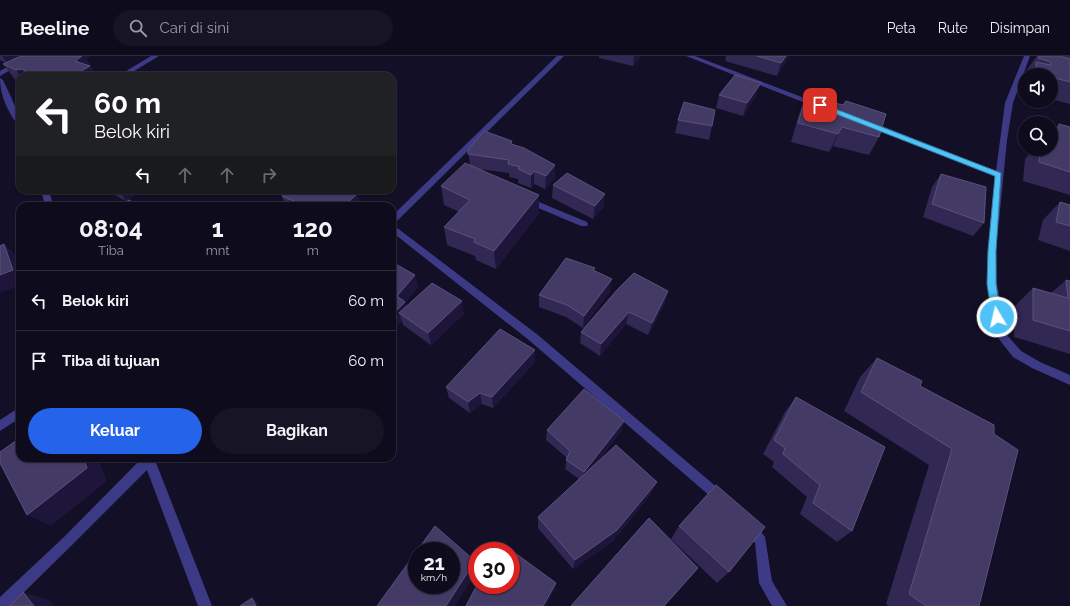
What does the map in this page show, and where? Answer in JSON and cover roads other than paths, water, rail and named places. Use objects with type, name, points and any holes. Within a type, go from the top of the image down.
[{"type":"street","points":[[0,74],[31,56]]},
{"type":"street","points":[[128,72],[156,56]]},
{"type":"street","points":[[396,217],[451,169],[561,56]]},
{"type":"street","points":[[689,56],[820,105]]},
{"type":"street","points":[[1028,57],[1009,103],[999,175],[992,251],[992,284],[1001,335],[1017,354],[1036,365],[1070,380]]},
{"type":"street","points":[[0,80],[12,110],[16,116]]},
{"type":"street","points":[[865,123],[999,175]]},
{"type":"street","points":[[519,197],[584,224]]},
{"type":"street","points":[[396,229],[534,338],[729,504]]},
{"type":"street","points":[[0,426],[16,415]]},
{"type":"street","points":[[0,606],[68,541],[146,462]]},
{"type":"street","points":[[150,462],[205,606]]},
{"type":"street","points":[[739,515],[755,531],[761,541],[766,583],[780,606]]}]
